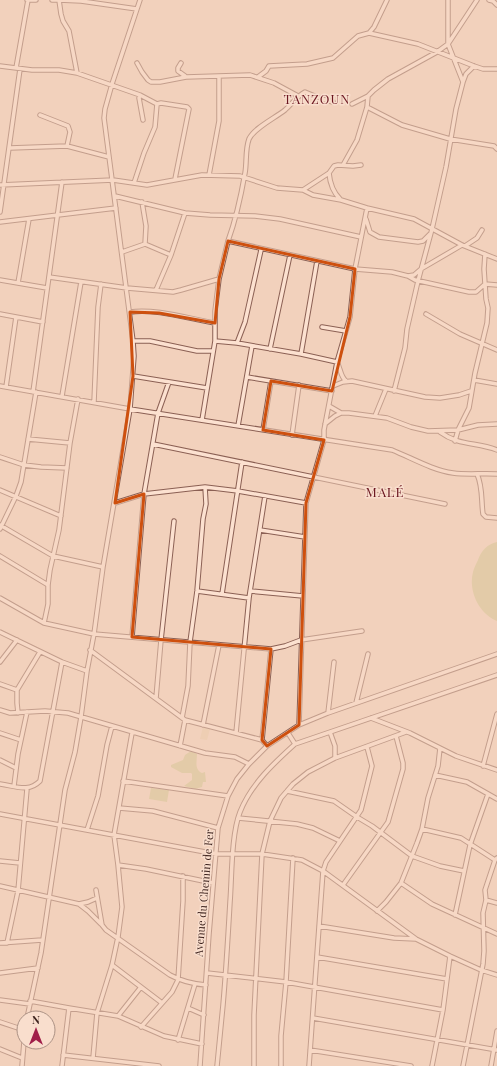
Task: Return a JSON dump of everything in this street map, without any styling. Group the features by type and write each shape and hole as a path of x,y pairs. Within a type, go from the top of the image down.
{"street":[{"path":"0,212 2,184 10,148 27,0 36,0"},
{"path":"52,0 80,1 137,9"},
{"path":"59,0 63,21 69,31 77,73"},
{"path":"28,1010 38,968 48,897 61,826 65,790 75,752 81,717 86,671 94,634 103,567 130,409 133,376 133,341 104,118 112,84 140,0"},
{"path":"258,77 266,71 269,66 307,64 334,58 358,36 368,33 374,27 387,0"},
{"path":"448,0 448,44 463,82"},
{"path":"352,104 368,96 388,79 437,52 448,44 478,0"},
{"path":"490,0 494,1 497,5"},
{"path":"368,33 413,43 483,69 497,69"},
{"path":"137,63 142,72 151,82 160,82 186,77 250,76 258,77 274,83 298,96"},
{"path":"181,63 178,71 186,77"},
{"path":"0,66 59,70 77,73 112,84 140,95 157,104 161,103 187,107 189,109 175,179"},
{"path":"394,391 405,348 407,329 418,281 431,234 446,167 450,139 463,82 466,74 474,66"},
{"path":"209,175 219,121 220,76"},
{"path":"202,420 215,341 216,301 219,279 228,241 237,215 244,178 247,145 252,134 283,112 298,96 305,92 333,102"},
{"path":"140,95 139,98 143,120"},
{"path":"343,165 357,140 367,107 368,96"},
{"path":"134,183 155,127 157,104"},
{"path":"367,107 402,125 450,139 494,146 497,149"},
{"path":"40,115 68,126 70,132 67,146"},
{"path":"10,148 67,146 109,157"},
{"path":"303,190 329,174 334,166 361,165"},
{"path":"329,174 332,188 341,200"},
{"path":"2,184 112,180 153,185 175,179 209,175 244,178 277,188 303,190 313,195 341,200 414,219 463,245 497,259"},
{"path":"62,182 56,216 28,439 21,482 16,496 0,527 52,556 103,567"},
{"path":"115,196 185,212 210,215 237,215 280,220 361,237"},
{"path":"142,202 146,226 145,244"},
{"path":"0,222 116,208"},
{"path":"299,725 306,503 324,440 325,424 337,362 350,317 355,269 367,208"},
{"path":"156,290 171,255 185,212"},
{"path":"365,216 369,230 379,237 418,242 431,234"},
{"path":"18,283 29,219"},
{"path":"408,276 414,275 421,269 477,238 482,230"},
{"path":"228,241 261,250 355,269 392,272 408,276 418,281 469,292 476,292 485,284 497,285"},
{"path":"122,252 145,244 171,255"},
{"path":"237,343 245,322 261,250"},
{"path":"455,441 458,430 469,408 471,391 489,315 484,269 485,254"},
{"path":"270,349 290,255"},
{"path":"301,354 317,261"},
{"path":"49,277 127,288 173,292 219,279"},
{"path":"0,280 47,288"},
{"path":"62,396 81,282"},
{"path":"94,402 100,284"},
{"path":"130,312 138,311 159,313 216,323"},
{"path":"0,314 43,322"},
{"path":"426,314 460,334 497,350"},
{"path":"6,387 16,317"},
{"path":"322,327 346,331"},
{"path":"133,341 150,341 197,350 213,351"},
{"path":"215,341 237,343 301,354 337,362"},
{"path":"238,426 252,346"},
{"path":"337,362 341,375 346,381"},
{"path":"133,376 207,388"},
{"path":"247,377 332,391"},
{"path":"474,380 497,384"},
{"path":"263,430 271,381"},
{"path":"333,386 346,381 425,398 459,395 471,391"},
{"path":"132,637 144,494 158,413 170,382"},
{"path":"292,435 299,385"},
{"path":"0,386 130,409 392,450 447,472 466,475 497,474"},
{"path":"375,416 386,389"},
{"path":"44,623 48,604 48,585 52,556 59,530 66,468 78,399"},
{"path":"329,406 341,413"},
{"path":"325,424 341,413 357,413 387,418 423,430 440,432 458,430 478,425 497,424"},
{"path":"440,432 455,441 488,446 497,450"},
{"path":"28,439 70,443"},
{"path":"153,444 445,504"},
{"path":"0,457 24,465 66,468"},
{"path":"222,594 242,462"},
{"path":"477,474 481,484 483,514 497,518"},
{"path":"115,503 144,494 205,487 238,491 306,503"},
{"path":"180,746 188,686 190,642 198,591 203,518 206,504 205,487"},
{"path":"0,490 61,516"},
{"path":"236,733 249,598 265,496"},
{"path":"156,698 174,521"},
{"path":"260,530 305,537"},
{"path":"0,556 48,585"},
{"path":"198,591 249,598"},
{"path":"250,591 303,596"},
{"path":"0,598 44,623 94,634 271,649 286,646 302,640 362,631"},
{"path":"0,632 62,662 86,671"},
{"path":"0,662 17,640"},
{"path":"202,725 219,645"},
{"path":"262,740 271,649"},
{"path":"90,650 183,719 262,740 267,746"},
{"path":"18,712 17,690 40,652"},
{"path":"356,703 368,654"},
{"name":"Avenue du Chemin de Fer","path":"200,1066 218,828 228,796 237,780 249,764 267,746 299,725 328,713 497,654"},
{"path":"0,784 27,789 35,786 40,781 47,740 54,712 62,662"},
{"path":"328,713 334,662"},
{"path":"217,1066 233,855 238,818 246,800 270,766 295,744 497,675"},
{"path":"0,684 17,690"},
{"path":"0,710 10,712 68,713 132,733 205,753 235,757 249,764"},
{"path":"14,786 27,712"},
{"path":"483,766 497,714"},
{"path":"371,718 406,732 456,756 497,770"},
{"path":"87,830 98,796 112,726"},
{"path":"330,732 335,746 335,758"},
{"path":"254,1066 254,1015 262,854 270,821 276,806 287,791 308,772 335,758 406,732"},
{"path":"0,733 21,740"},
{"path":"93,1058 97,1013 112,965 118,938 122,907 114,834 132,733"},
{"path":"288,733 295,744"},
{"path":"343,885 381,832 390,816 403,769 403,763 396,736"},
{"path":"309,1066 323,871 326,862 361,810 372,766 367,746"},
{"path":"377,911 401,883 412,856 422,829 440,748"},
{"path":"0,760 16,768"},
{"path":"435,775 467,782 497,798"},
{"path":"123,781 228,796"},
{"path":"7,943 18,890 27,789"},
{"path":"287,791 334,801 381,832 412,856 440,866 464,871"},
{"path":"455,915 470,845 488,794"},
{"path":"119,808 153,811 218,828"},
{"path":"0,814 216,854 262,854 293,858 306,862 323,871 416,939 481,970 497,975"},
{"path":"238,818 291,823 313,828 340,841"},
{"path":"422,829 454,836 466,841 470,845 496,859 485,890 484,951 463,1066"},
{"path":"281,1066 281,1036 286,982 293,858"},
{"path":"0,861 20,863"},
{"path":"118,865 183,876 213,883"},
{"path":"493,868 497,866"},
{"path":"141,1027 162,1003 178,980 183,901 183,876"},
{"path":"401,883 432,904 497,934"},
{"path":"0,886 78,904 118,938 160,969 178,980 206,985"},
{"path":"96,890 102,925"},
{"path":"78,904 97,898"},
{"path":"486,900 497,903"},
{"path":"319,926 394,938 416,939"},
{"path":"0,943 42,940"},
{"path":"432,1066 443,1010 450,956"},
{"path":"317,957 447,978"},
{"path":"112,965 162,1003"},
{"path":"0,973 38,968"},
{"path":"207,973 286,982 443,1010"},
{"path":"178,1040 195,984"},
{"path":"118,1016 141,987"},
{"path":"0,1000 30,1002 118,1016 164,1036 202,1044"},
{"path":"62,1066 69,1008"},
{"path":"188,1008 204,1015"},
{"path":"313,1018 495,1050"},
{"path":"0,1022 16,1027"},
{"path":"491,1066 495,1050 497,1030"},
{"path":"0,1049 22,1058"},
{"path":"22,1066 23,1050"},
{"path":"310,1050 411,1066"},
{"path":"63,1055 159,1066"}],"highlighted area":[{"path":"228,241 355,269 350,317 332,391 271,381 263,430 324,440 306,503 299,725 267,746 262,740 271,649 132,637 144,494 115,503 133,376 130,312 159,313 215,323 219,279"}],"shaded area":[{"path":"497,542 497,621 485,613 476,601 472,587 472,579 474,568 483,551 490,544"},
{"path":"203,727 210,729 207,740 200,739"},
{"path":"191,751 197,754 196,765 199,771 202,773 205,772 206,782 203,782 202,787 195,789 184,786 192,780 191,773 182,773 171,767 171,765 183,760 185,755"},
{"path":"151,788 169,790 167,802 149,799"}],"district":[{"name":"TANZOUN","path":"317,99"},
{"name":"MALÉ","path":"385,492"}]}
